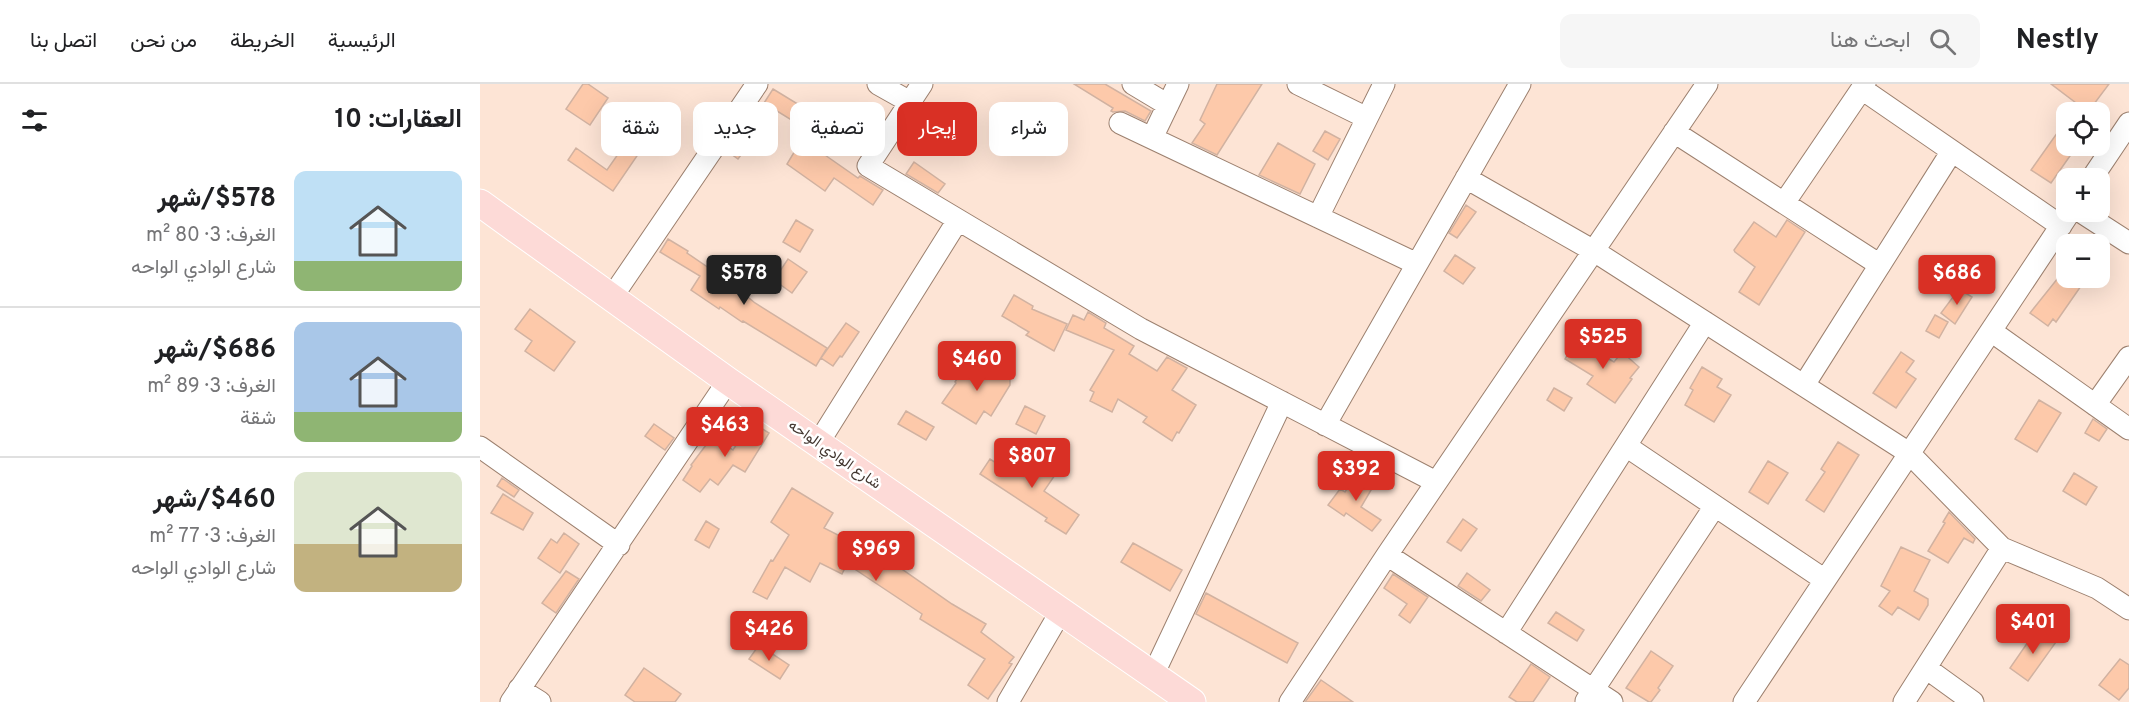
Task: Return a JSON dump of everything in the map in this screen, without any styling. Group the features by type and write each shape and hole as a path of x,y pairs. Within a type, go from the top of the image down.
{"main road":[{"name":"شارع الوادي الواحه","path":"480,203 728,381 1192,702"}],"street":[{"path":"612,297 757,84"},
{"path":"878,84 910,102 922,84"},
{"path":"1133,84 1168,105"},
{"path":"1152,138 1178,84"},
{"path":"1298,84 1367,118"},
{"path":"1318,217 1384,84"},
{"path":"1325,425 1520,84"},
{"path":"1290,702 1436,482 1707,84"},
{"path":"1784,203 1864,87 1952,151 2056,214"},
{"path":"897,122 868,166 1141,329 1436,482"},
{"path":"1120,123 1417,264"},
{"path":"2099,168 2129,123"},
{"path":"1674,132 1880,265"},
{"path":"1804,385 1952,151"},
{"path":"1466,178 1594,250 1910,453 2002,548 2097,588 2129,609"},
{"path":"819,442 958,220"},
{"path":"1744,702 2063,222"},
{"path":"2096,222 2129,243"},
{"path":"1506,633 1705,322"},
{"path":"1991,331 2129,429"},
{"path":"2094,405 2129,357"},
{"path":"540,702 515,696 728,381"},
{"path":"1153,675 1282,402"},
{"path":"1626,446 1825,580"},
{"path":"480,447 618,545"},
{"path":"1590,696 1715,506"},
{"path":"1904,702 2002,548"},
{"path":"1387,555 1506,633 1590,696 1612,702"},
{"path":"1008,702 1061,611"},
{"path":"1926,668 1973,702"}],"building":[{"path":"583,84 588,84 608,98 605,102 601,102 601,108 590,125 566,109"},
{"path":"1074,84 1105,84 1151,111 1145,121 1125,111 1113,112 1111,111 1113,108"},
{"path":"1217,84 1262,84 1217,155 1192,143 1205,124 1200,120"},
{"path":"2051,84 2109,84 2096,102 2075,102"},
{"path":"773,89 794,102 790,102 790,119 778,112 778,102 765,102"},
{"path":"1325,131 1340,139 1328,160 1313,151"},
{"path":"2056,135 2056,156 2070,156 2062,168 2056,168 2056,176 2051,183 2031,170"},
{"path":"1278,143 1315,164 1300,194 1259,175"},
{"path":"576,148 607,170 617,156 637,156 613,191 568,160"},
{"path":"792,156 826,156 858,178 860,176 883,190 873,205 834,178 825,191 787,164"},
{"path":"914,162 945,184 938,193 906,174"},
{"path":"1466,205 1476,212 1457,238 1449,233"},
{"path":"796,220 813,230 800,252 783,242"},
{"path":"1787,220 1805,232 1759,305 1739,292 1755,267 1734,250 1754,222 1776,237"},
{"path":"668,239 744,292 755,303 827,348 816,366 691,290 700,276 660,252"},
{"path":"1455,255 1475,268 1463,284 1444,271"},
{"path":"788,259 807,272 792,293 774,280"},
{"path":"2056,280 2056,288 2080,288 2056,322 2053,319 2048,326 2030,313"},
{"path":"1959,289 1972,297 1955,324 1941,313"},
{"path":"1014,295 1033,306 1032,309 1067,324 1054,351 1026,335 1029,332 1002,316"},
{"path":"530,309 575,342 554,371 525,351 532,341 515,329"},
{"path":"1088,312 1106,323 1104,328 1134,346 1129,354 1157,371 1167,357 1187,368 1172,390 1196,405 1172,441 1143,422 1147,417 1118,399 1112,412 1090,401 1094,392 1090,390 1114,350 1066,330 1073,315 1084,320"},
{"path":"1935,315 1948,322 1939,338 1926,331"},
{"path":"846,323 859,332 833,366 821,358"},
{"path":"1576,340 1614,362 1622,352 1639,367 1615,403 1587,384 1593,376 1565,359"},
{"path":"1901,352 1914,361 1906,372 1916,379 1896,408 1873,393"},
{"path":"981,362 1010,379 1010,385 991,416 984,411 976,424 942,403 966,365 975,371"},
{"path":"1702,367 1722,379 1717,387 1731,395 1714,422 1685,405 1693,390 1690,388"},
{"path":"1554,388 1572,398 1564,411 1547,400"},
{"path":"2039,400 2061,413 2037,452 2015,439"},
{"path":"1025,406 1045,416 1036,434 1016,424"},
{"path":"906,411 934,427 926,440 898,424"},
{"path":"2093,419 2107,429 2099,441 2085,433"},
{"path":"751,422 769,433 745,472 733,465 718,485 710,479 700,492 683,480 712,437 733,450"},
{"path":"654,424 674,438 665,450 645,436"},
{"path":"1838,442 1859,455 1824,512 1806,500 1825,472 1821,469"},
{"path":"1025,451 1057,472 1044,491 1079,515 1066,534 1045,521 1047,518 980,474 990,459 1013,474"},
{"path":"1768,461 1788,473 1768,504 1749,492"},
{"path":"2074,473 2097,487 2086,505 2063,491"},
{"path":"1356,474 1374,485 1361,507 1381,520 1372,531 1346,513 1344,516 1328,505 1340,489 1345,492"},
{"path":"502,478 519,490 514,497 497,486"},
{"path":"792,488 833,513 824,528 893,563 952,604 986,624 981,632 1014,657 1009,663 1012,664 988,699 968,685 985,659 920,619 922,614 847,564 842,574 820,563 810,582 785,567 767,599 753,592 771,560 773,561 789,535 771,522"},
{"path":"503,494 533,513 523,530 491,513"},
{"path":"1949,512 1975,539 1973,543 1964,538 1948,563 1928,551"},
{"path":"1463,519 1477,529 1461,551 1447,542"},
{"path":"706,521 719,529 709,548 695,540"},
{"path":"564,533 579,544 560,573 538,558 551,539 557,543"},
{"path":"1133,543 1182,570 1170,591 1121,562"},
{"path":"1901,547 1930,560 1914,591 1928,599 1928,605 1919,620 1898,607 1892,615 1879,606 1890,591 1881,586"},
{"path":"566,571 579,579 556,613 542,603"},
{"path":"1467,573 1490,590 1481,601 1458,586"},
{"path":"1393,574 1428,597 1410,623 1399,615 1407,604 1384,588"},
{"path":"1206,593 1298,643 1287,663 1196,614"},
{"path":"1556,612 1584,630 1577,641 1548,623"},
{"path":"2037,629 2056,642 2028,681 2010,668"},
{"path":"759,645 789,665 780,679 749,659"},
{"path":"1651,651 1673,666 1658,688 1660,690 1649,702 1626,688"},
{"path":"2120,659 2129,665 2129,688 2119,700 2099,685"},
{"path":"1531,664 1550,677 1533,702 1517,702 1509,697"},
{"path":"644,668 681,694 675,702 635,702 625,695"},
{"path":"1321,680 1353,702 1305,702"}]}
